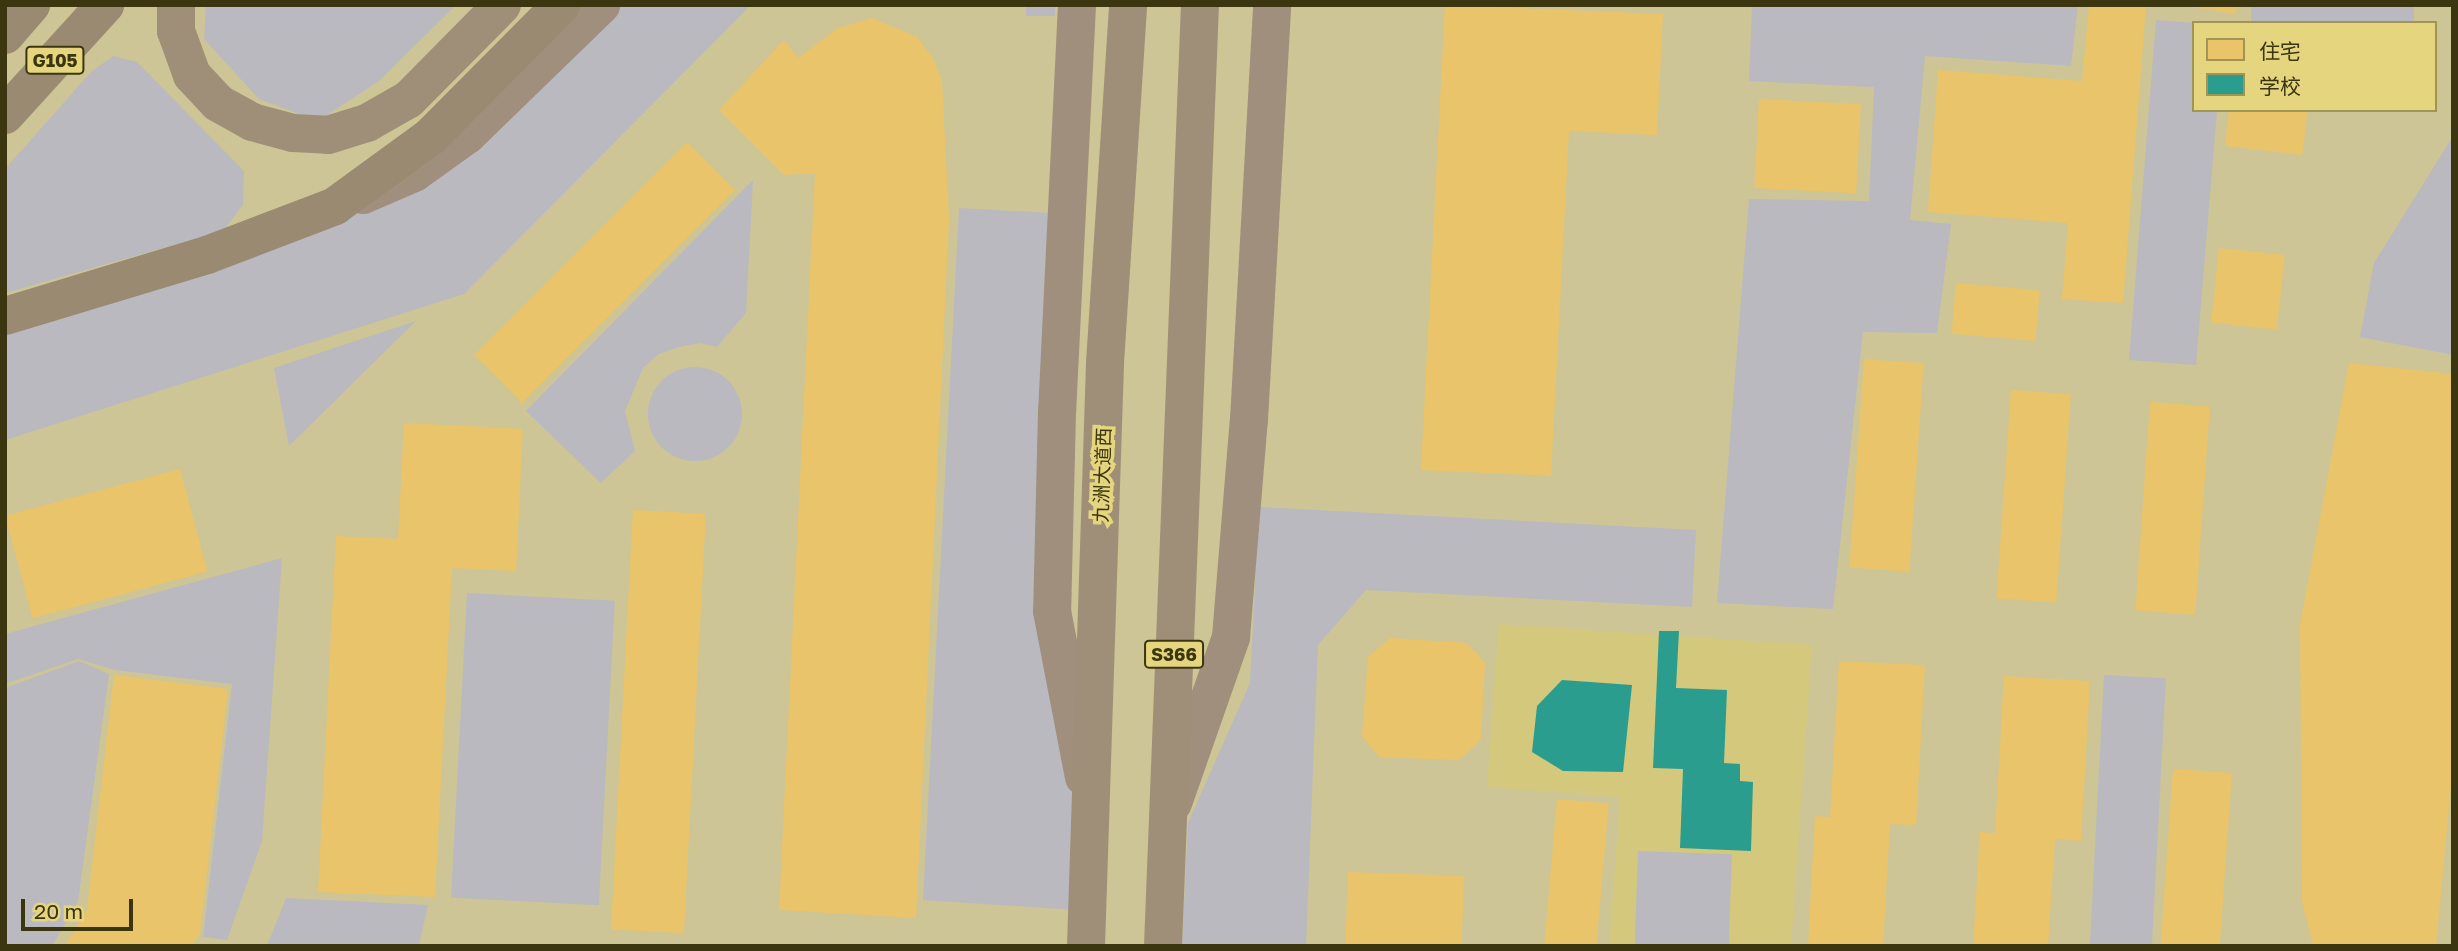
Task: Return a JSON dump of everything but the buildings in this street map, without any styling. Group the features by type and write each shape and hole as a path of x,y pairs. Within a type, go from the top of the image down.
{"highway":[{"name":"G105","path":"5,34 31,5"},
{"name":"G105","path":"5,116 105,5"},
{"path":"5,316 207,255 335,206 430,137 561,5"}],"main road":[{"path":"176,5 176,31 192,75 218,103 252,122 293,133 328,135 367,123 409,99 502,5"},
{"path":"335,206 414,173 467,135 601,5"},
{"path":"1077,5 1057,398 1052,611 1090,810"},
{"name":"九洲大道西","path":"1086,946 1105,363 1128,5"},
{"name":"S366","path":"1163,946 1200,5"},
{"path":"1168,819 1231,637 1249,420 1272,5"}],"shaded area":[{"path":"206,5 456,5 379,81 318,121 259,99 204,39"},
{"path":"603,5 751,5 464,294 5,440 5,316 335,206"},
{"path":"1026,5 1055,5 1055,16 1026,16"},
{"path":"1752,5 2078,5 2071,66 1925,56 1910,220 1951,224 1937,333 1863,332 1833,609 1717,603 1749,199 1869,201 1874,87 1749,81"},
{"path":"2251,5 2414,5 2414,21 2251,21"},
{"path":"2156,20 2192,23 2192,112 2217,112 2196,365 2129,360"},
{"path":"113,56 137,62 244,171 243,205 223,231 5,293 5,169 91,72"},
{"path":"2453,136 2453,355 2360,337 2374,263"},
{"path":"753,180 746,313 717,347 700,343 679,347 659,354 643,368 625,411 635,451 601,483 526,411"},
{"path":"959,208 1051,213 1080,811 1076,910 923,900"},
{"path":"416,321 289,446 274,368"},
{"path":"695,367 713,371 728,381 738,396 742,414 738,432 728,447 713,457 695,461 677,457 662,447 652,432 648,414 652,396 662,381 677,371"},
{"path":"1259,507 1696,530 1692,607 1366,590 1318,645 1306,946 1182,946 1188,823 1250,683"},
{"path":"282,558 262,841 227,940 203,937 232,684 115,670 78,659 5,684 5,634"},
{"path":"467,593 615,601 599,905 451,898"},
{"path":"1499,624 1812,645 1791,946 1609,946 1620,797 1487,787"},
{"path":"79,661 109,674 78,901 52,946 5,946 5,688"},
{"path":"2104,675 2166,678 2152,946 2090,946"},
{"path":"1638,851 1732,854 1729,946 1635,946"},
{"path":"286,898 428,905 419,946 267,946"}]}
